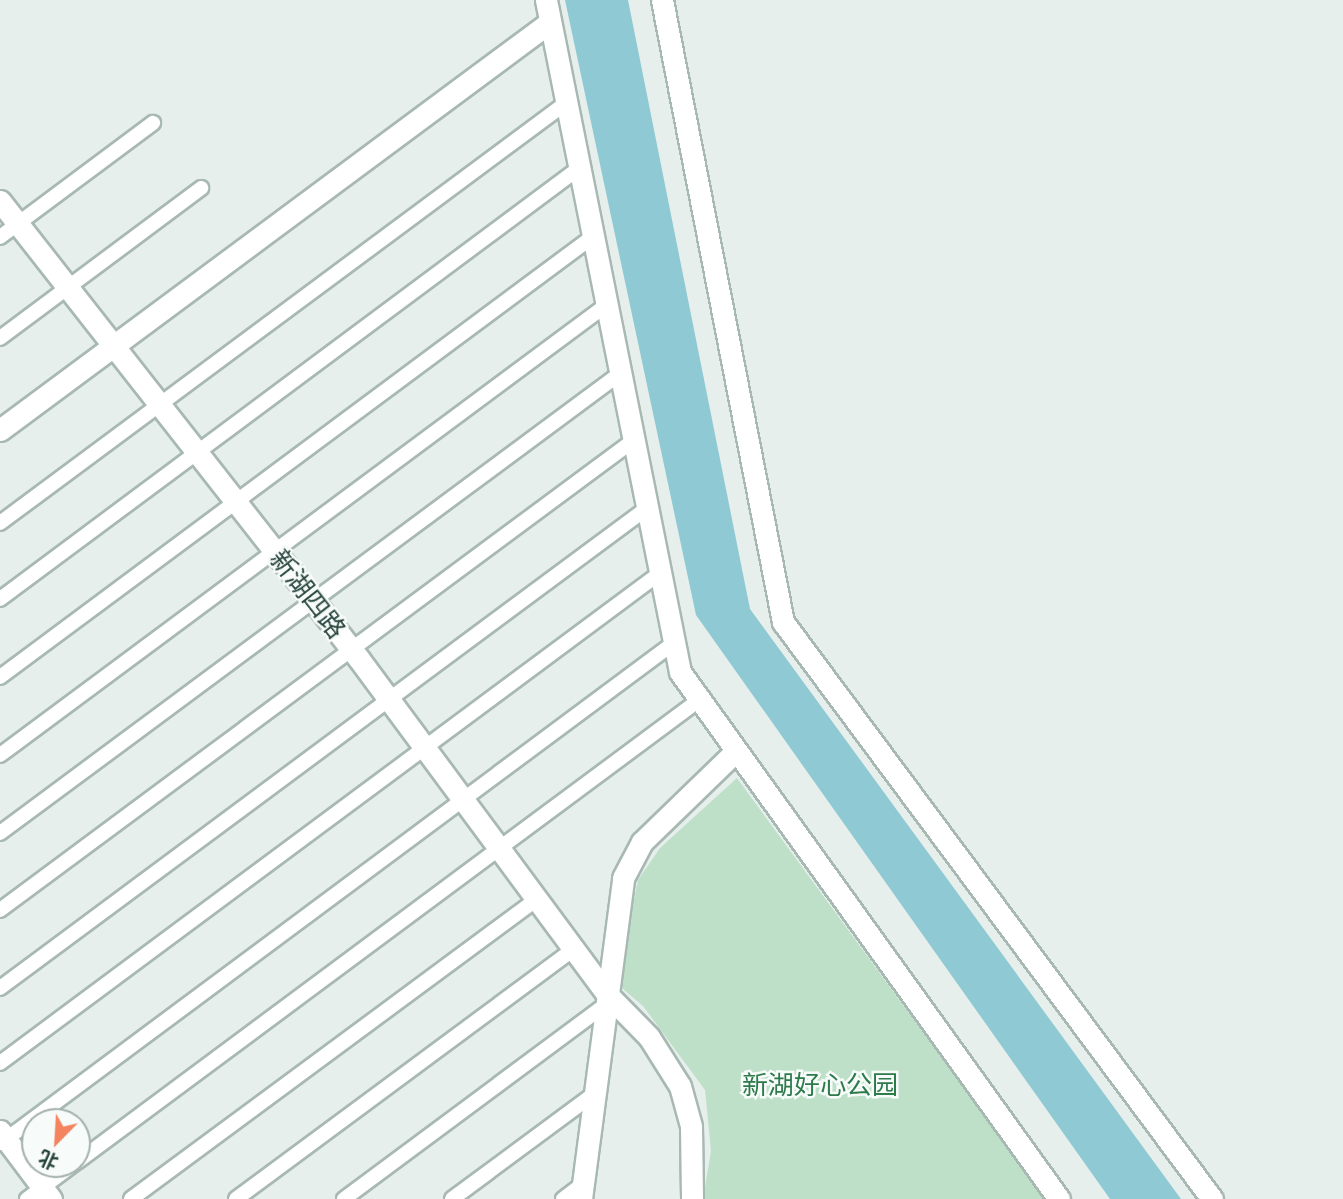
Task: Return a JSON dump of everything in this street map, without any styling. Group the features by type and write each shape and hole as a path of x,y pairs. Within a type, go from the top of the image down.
{"street":[{"path":"546,0 671,645 699,700 1059,1199"},
{"path":"662,0 783,622 1212,1199"},
{"path":"0,430 551,22"},
{"name":"新湖四路","path":"0,201 352,650 573,948 606,999 649,1037 680,1086 691,1125 692,1199"},
{"path":"582,1191 623,878 642,842 736,751"},
{"path":"2,1138 40,1195"}],"lane":[{"path":"0,523 566,103"},
{"path":"0,237 153,123"},
{"path":"0,599 578,169"},
{"path":"0,338 201,188"},
{"path":"0,677 592,238"},
{"path":"0,755 605,306"},
{"path":"0,833 618,375"},
{"path":"0,911 630,443"},
{"path":"0,988 643,511"},
{"path":"0,1063 656,576"},
{"path":"2,1138 671,645"},
{"path":"91,1152 699,700"},
{"path":"131,1199 537,899"},
{"path":"236,1199 573,948"},
{"path":"344,1199 606,999"},
{"path":"452,1199 594,1093"},
{"path":"40,1195 59,1178"},
{"path":"562,1199 582,1191"}],"green space":[{"name":"新湖好心公园","path":"737,778 1045,1199 703,1199 711,1151 705,1090 643,1006 616,983 638,880 660,848"}],"water":[{"path":"565,0 628,0 750,609 1181,1199 1110,1199 696,615"}]}
